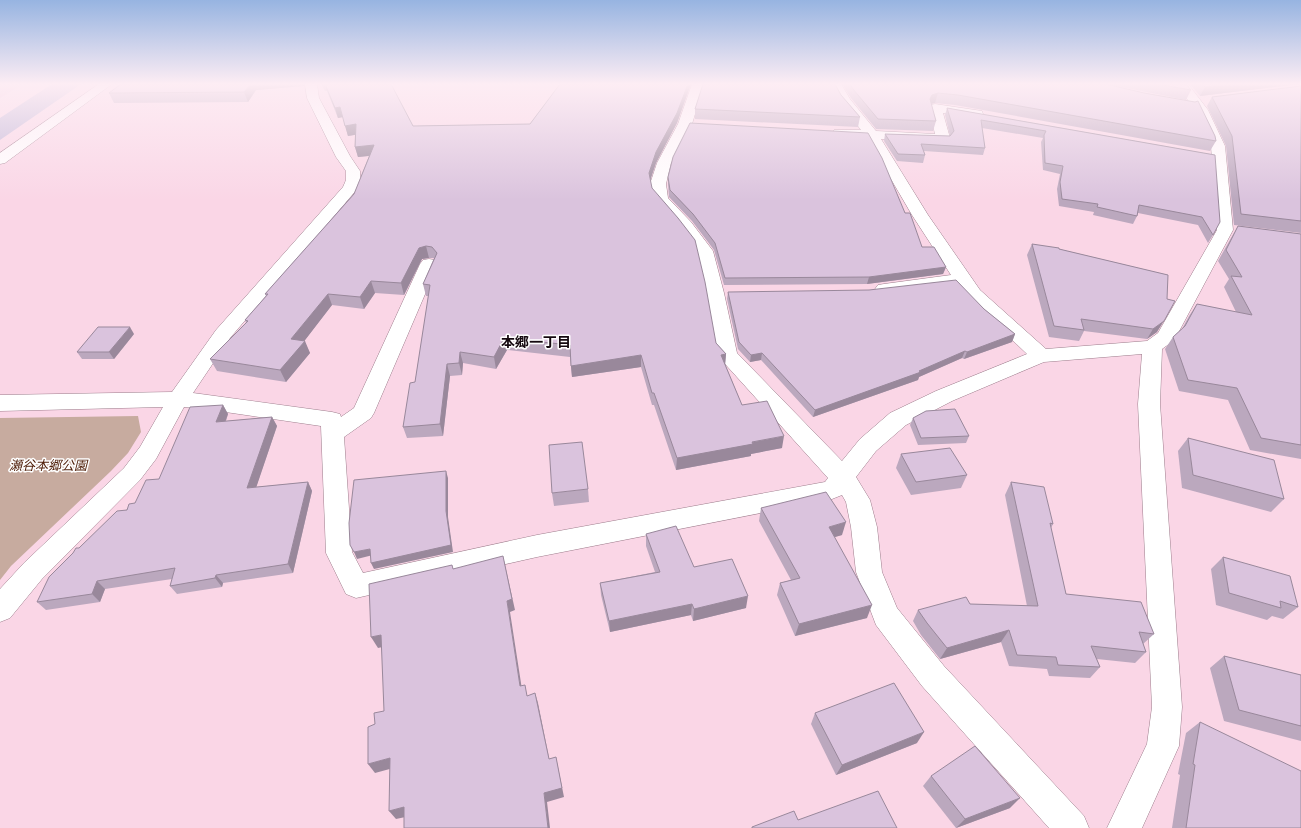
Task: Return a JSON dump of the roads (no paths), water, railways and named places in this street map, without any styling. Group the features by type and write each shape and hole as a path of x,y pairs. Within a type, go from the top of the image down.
{"street":[{"path":"0,160 52,123"},
{"path":"0,610 33,571 132,474 148,453 178,399 223,334 350,188 353,180 353,171 343,157 326,123"},
{"path":"693,123 664,163 658,184 661,199 685,225 704,251 722,293 727,355 843,478 858,500 864,527 869,572 886,616 933,676 1072,828"},
{"path":"862,123 872,135 920,215 974,294 1041,356"},
{"path":"823,132 943,138 939,123"},
{"path":"0,403 178,399 205,401 332,420 339,553 356,586 537,546 832,490 843,478 868,444 898,419 944,396 1041,356 1152,347 1166,337 1232,231 1210,156 1218,146 1208,123"},
{"path":"333,433 363,413 429,264"},
{"path":"867,291 963,279"},
{"path":"1124,828 1163,746 1167,707 1149,404 1152,347"}],"district":[{"name":"本郷一丁目","path":"536,342"}],"park label":[{"name":"瀬谷本郷公園","path":"48,465"}]}
